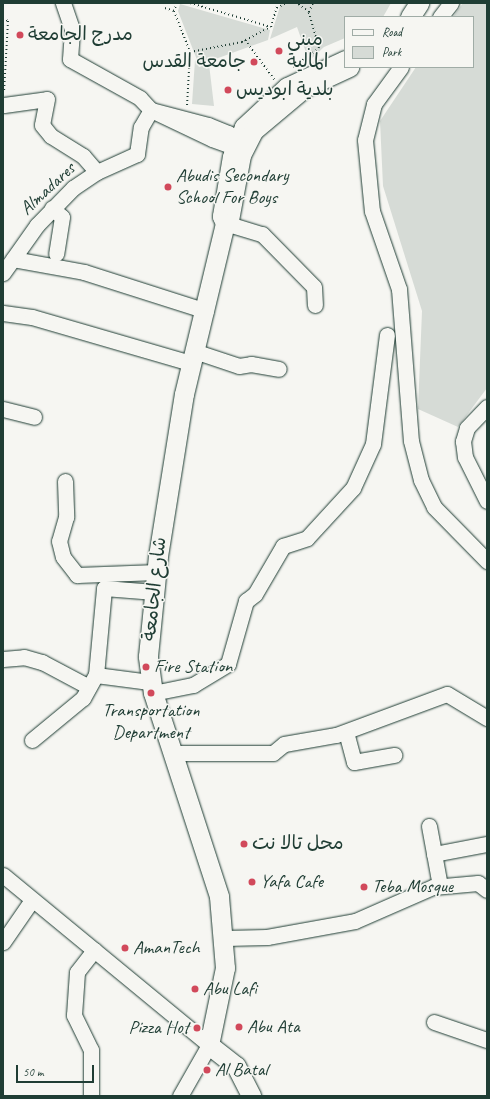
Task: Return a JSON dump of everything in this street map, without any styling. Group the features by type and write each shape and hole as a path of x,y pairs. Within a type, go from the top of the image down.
{"main road":[{"path":"411,16 419,3"},
{"path":"424,16 432,3"},
{"name":"شارع الجامعة","path":"209,1045 222,993 225,938 219,896 152,688 148,656 156,572 192,357 206,311 225,223 222,216 239,144 264,106 287,87 344,60"},
{"name":"شارع الجامعة","path":"239,144 282,104 304,88 347,68"},
{"path":"209,1045 242,1096"},
{"path":"209,1045 236,1066 251,1096"}],"street":[{"path":"63,3 72,29 70,59 140,98 151,110 208,125 239,144"},
{"path":"441,16 451,3"},
{"path":"399,68 374,104 365,140 372,211 399,289 411,441 421,480 434,507 487,561"},
{"path":"4,105 47,99 42,125 51,136 83,156 97,172"},
{"name":"Almadares","path":"3,272 52,208 97,172 137,154 141,128 151,110"},
{"path":"52,208 62,217 56,254"},
{"path":"225,223 262,234 314,287 315,305"},
{"path":"13,260 84,272 206,311"},
{"path":"3,313 32,317 192,357 238,366 251,364 279,369"},
{"path":"3,659 24,657 93,681 152,688 193,685 228,664 246,601 255,594 283,546 307,538 353,488 374,444 387,335"},
{"path":"487,407 467,428 463,441 468,463 487,501"},
{"path":"3,409 34,417"},
{"path":"65,481 66,517 59,541 63,557 76,574 156,572"},
{"path":"32,740 83,698 93,681 104,588 155,592"},
{"path":"173,753 273,753 284,744 346,732 447,694 487,718"},
{"path":"346,732 354,762 394,755"},
{"path":"429,826 440,886"},
{"path":"434,854 487,844"},
{"path":"3,875 209,1045 180,1096"},
{"path":"225,938 267,937 355,921 377,908 440,886 478,883 487,890"},
{"path":"3,942 32,900"},
{"path":"91,1096 91,1050 74,1015 77,972 94,950"},
{"path":"434,1022 487,1040"}],"path":[{"path":"177,3 174,11 190,52 187,107"},
{"path":"190,3 271,27"},
{"path":"190,52 245,40 271,27 278,3"},
{"path":"277,8 286,3"},
{"path":"297,3 309,12 319,48 301,62"},
{"path":"309,12 313,3"},
{"path":"165,8 174,11"},
{"path":"3,18 8,21 4,105"},
{"path":"245,40 272,80 280,75"}],"green space":[{"path":"281,3 391,3 384,16 344,16 344,38 324,47 309,61 297,27 270,39"},
{"path":"463,3 487,3 487,388 458,427 418,409 422,311 383,186 380,121 415,68 474,68 474,16 454,16"},
{"path":"180,4 270,30 268,40 199,65 178,11"},
{"path":"195,60 199,67 209,64 214,106 192,104"}],"place":[{"name":"مدرج الجامعة","path":"20,35"},
{"name":"مبنى المالية","path":"279,51"},
{"name":"جامعة القدس","path":"254,62"},
{"name":"بلدية ابوديس","path":"228,90"},
{"name":"Abudis Secondary School For Boys","path":"168,187"},
{"name":"Fire Station","path":"146,667"},
{"name":"Transportation Department","path":"151,693"},
{"name":"محل تالا نت","path":"244,844"},
{"name":"Yafa Cafe","path":"252,882"},
{"name":"Teba Mosque","path":"364,887"},
{"name":"AmanTech","path":"125,948"},
{"name":"Abu Lafi","path":"195,989"},
{"name":"Abu Ata","path":"239,1027"},
{"name":"Pizza Hot","path":"197,1028"},
{"name":"Al Batal","path":"207,1070"}]}
